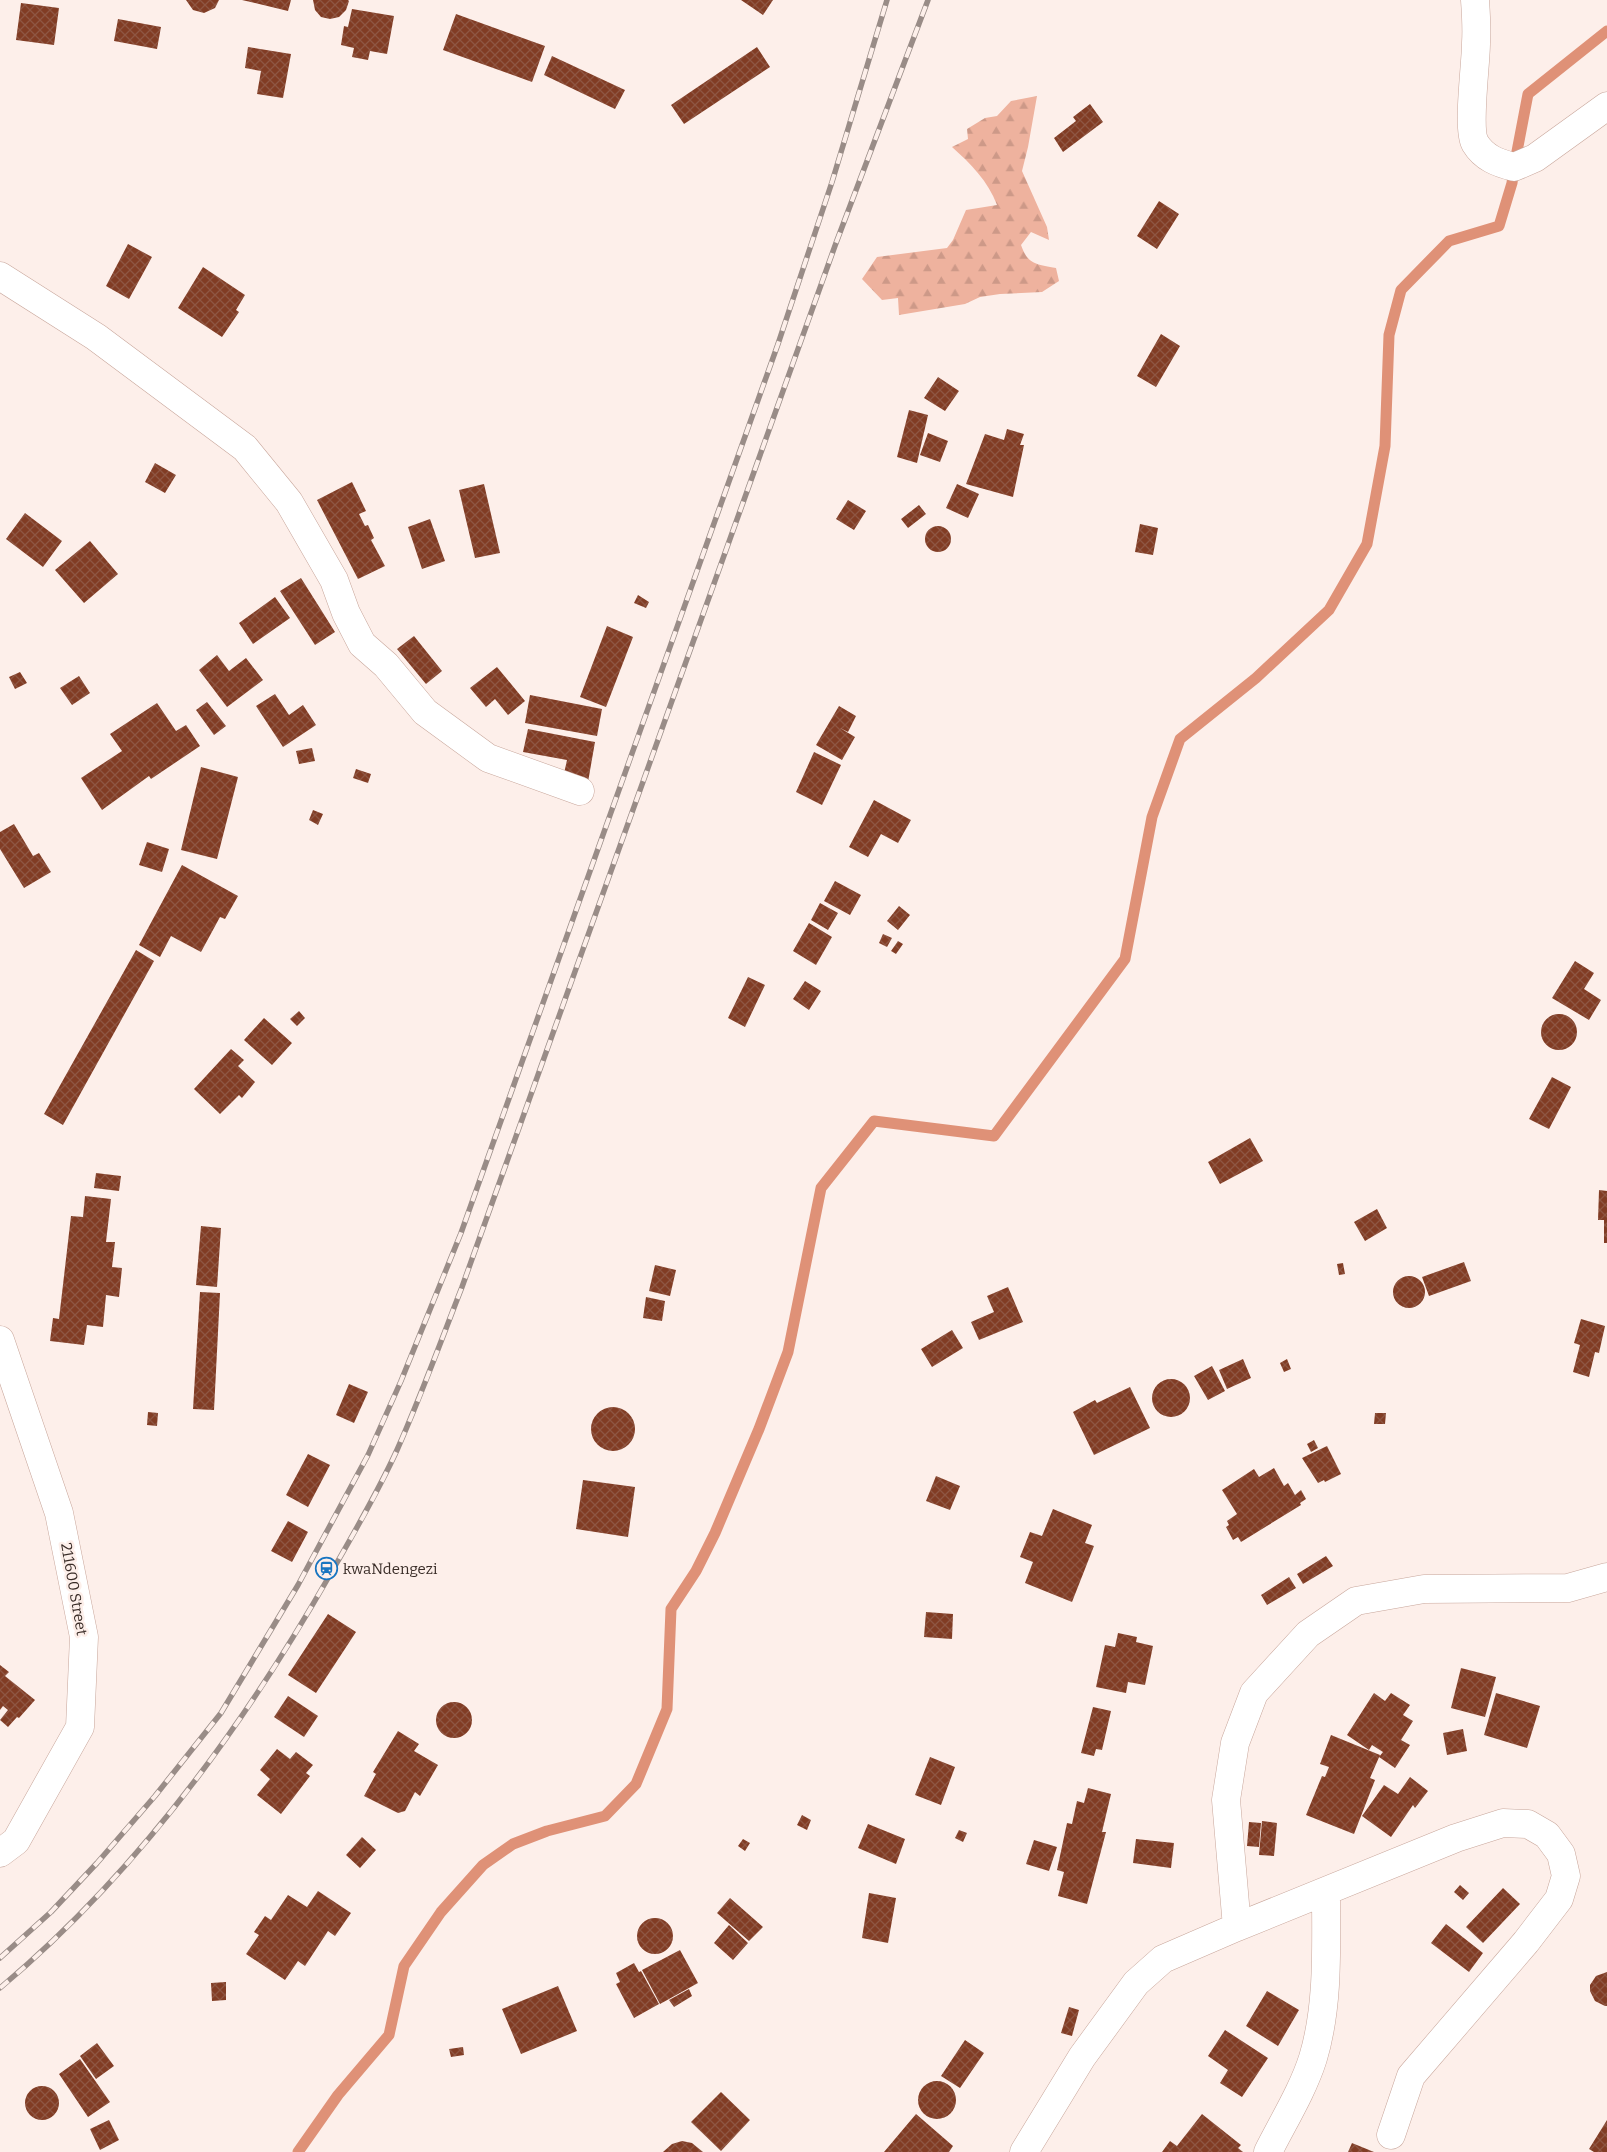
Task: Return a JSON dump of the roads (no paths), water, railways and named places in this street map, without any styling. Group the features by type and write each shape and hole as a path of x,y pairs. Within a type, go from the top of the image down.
{"street":[{"path":"1475,0 1476,41 1472,126 1474,142 1481,152 1492,161 1514,168 1534,158 1607,106"},
{"path":"0,276 96,337 245,448 289,502 334,580 346,613 362,644 386,665 425,712 488,758 580,791"},
{"name":"211600 Street","path":"0,1340 59,1513 84,1637 80,1727 16,1841 0,1853"},
{"path":"1237,1927 1226,1800 1235,1744 1254,1693 1308,1634 1356,1601 1424,1589 1568,1588 1607,1577"},
{"path":"1024,2152 1082,2057 1136,1983 1163,1959 1456,1838 1503,1823 1528,1824 1547,1835 1561,1854 1566,1876 1559,1898 1526,1942 1411,2076 1391,2135"},
{"path":"1268,2152 1313,2058 1322,2012 1326,1958 1326,1891"}],"waterway":[{"path":"298,2152 338,2095 389,2035 404,1966 441,1912 483,1865 513,1844 547,1831 605,1816 636,1784 667,1709 671,1609 696,1571 715,1533 759,1429 788,1352 821,1188 874,1121 994,1136 1125,959 1152,817 1180,739 1256,678 1329,610 1367,544 1385,446 1389,335 1401,290 1449,241 1499,226 1512,183 1528,94 1607,31"}],"railway":[{"path":"0,1958 51,1912 97,1863 155,1796 221,1713 298,1585 368,1455 401,1381 461,1233 778,344 832,182 887,0"},
{"path":"0,1988 50,1944 97,1897 142,1847 224,1741 262,1686 331,1573 366,1512 397,1450 423,1389 462,1287 836,243 928,0"}],"place":[{"name":"kwaNdengezi","path":"327,1569"}]}
